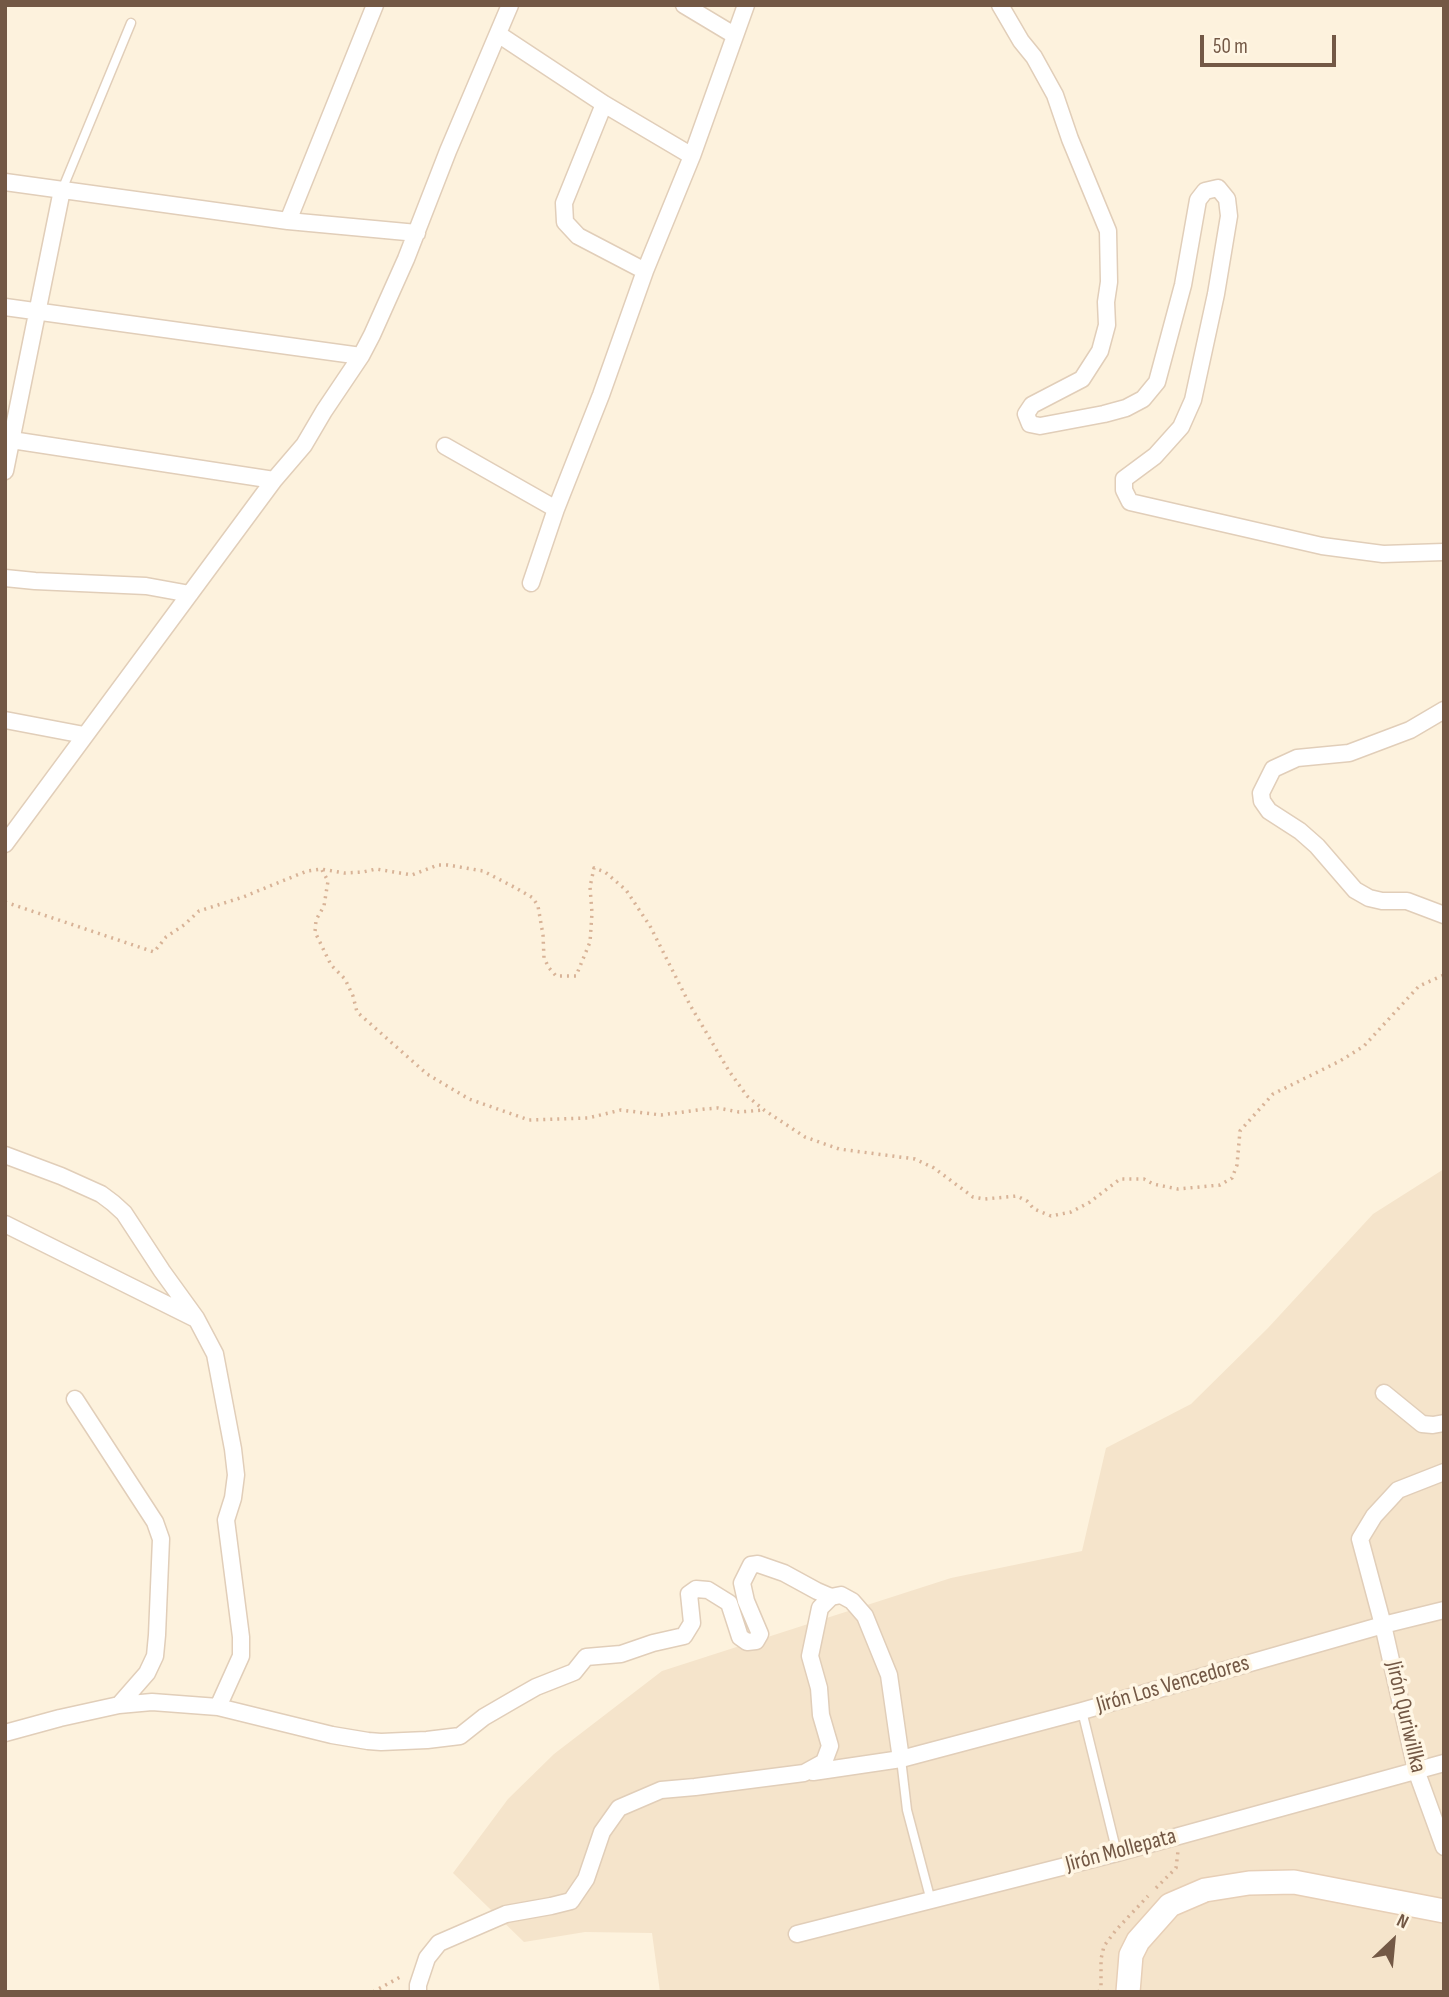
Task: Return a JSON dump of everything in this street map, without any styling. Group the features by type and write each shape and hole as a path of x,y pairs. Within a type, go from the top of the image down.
{"street":[{"path":"288,221 374,5"},
{"path":"5,844 274,480 304,445 361,356 416,233 510,5"},
{"path":"684,5 734,34"},
{"path":"531,583 556,509 601,395 645,271 692,156 746,5"},
{"path":"1000,5 1055,95 1108,231 1107,325 1100,351 1082,379 1032,405 1026,414 1030,424 1040,426 1104,414 1143,400 1157,382 1183,285 1198,200 1205,191 1218,188 1227,199 1229,216 1216,294 1193,400 1181,426 1155,456 1124,479 1124,490 1130,502 1322,545 1383,554 1444,552"},
{"path":"498,34 604,104 692,156"},
{"path":"604,104 564,203 565,222 578,236 645,271"},
{"path":"5,182 288,221 416,233"},
{"path":"5,471 8,439 38,312 62,190"},
{"path":"5,307 361,356"},
{"path":"8,439 274,480"},
{"path":"445,446 556,509"},
{"path":"5,578 146,586 190,594"},
{"path":"1444,710 1410,730 1349,753 1297,758 1273,769 1261,793 1262,801 1269,811 1300,831 1317,846 1354,890 1368,898 1407,901 1444,915"},
{"path":"5,720 84,735"},
{"path":"5,1155 61,1175 113,1202 124,1213 196,1318 215,1354 236,1475 226,1520 239,1614 241,1656 218,1707"},
{"path":"5,1224 196,1318"},
{"path":"1384,1393 1422,1424 1444,1423"},
{"path":"75,1399 155,1522 161,1539 155,1656 148,1673 119,1704"},
{"name":"Jirón Quriwillka","path":"1444,1472 1398,1490 1374,1516 1360,1539 1416,1770 1444,1847"},
{"path":"5,1733 119,1704 152,1702 218,1707 332,1735 368,1741 427,1740 460,1736 484,1717 536,1687 574,1672 586,1657 621,1654 684,1636 692,1623 689,1594 696,1589 708,1590 729,1603 740,1637 747,1642 756,1641 760,1634 746,1601 742,1583 751,1565 758,1564 784,1573 831,1597"},
{"path":"804,1773 824,1762 830,1746 810,1656 820,1608 831,1597 841,1595 852,1601 865,1616 889,1675 901,1759"},
{"name":"Jirón Los Vencedores","path":"427,1958 439,1942 506,1914 571,1900 586,1879 603,1832 619,1808 660,1790 901,1759 1444,1610"},
{"name":"Jirón Mollepata","path":"797,1934 1117,1853 1444,1763"},
{"path":"1128,1992 1131,1955 1138,1941 1170,1905 1205,1890 1249,1883 1294,1882 1444,1911"},
{"path":"418,1992 427,1958"}],"lane":[{"path":"62,190 131,23"},
{"path":"1082,1711 1117,1853"},
{"path":"901,1759 907,1810 931,1901"}],"path":[{"path":"5,902 154,952 166,937 199,911 243,897 307,871 321,869 344,873 376,869 412,875 438,865 448,865 483,871 533,898 538,906 544,958 556,976 576,975 590,942 590,887 594,868 605,872 626,890 650,926 690,1005 729,1071 747,1096 764,1110 804,1137 839,1149 915,1159 934,1168 973,1197 985,1199 1017,1196 1027,1201 1034,1209 1051,1216 1071,1212 1090,1202 1120,1179 1144,1179 1153,1184 1178,1189 1220,1185 1232,1178 1237,1165 1240,1131 1273,1094 1364,1046 1419,986 1444,975"},
{"path":"321,869 328,881 324,906 316,920 315,932 331,965 345,979 357,1012 428,1074 469,1099 529,1120 588,1118 621,1110 661,1115 718,1108 739,1112 764,1110"},
{"path":"373,1992 403,1976 427,1958"}],"shaded area":[{"path":"1444,1169 1444,1992 660,1992 652,1933 585,1932 524,1942 453,1873 508,1799 554,1754 662,1671 951,1578 1082,1551 1106,1448 1191,1404 1268,1328 1373,1214"}]}
